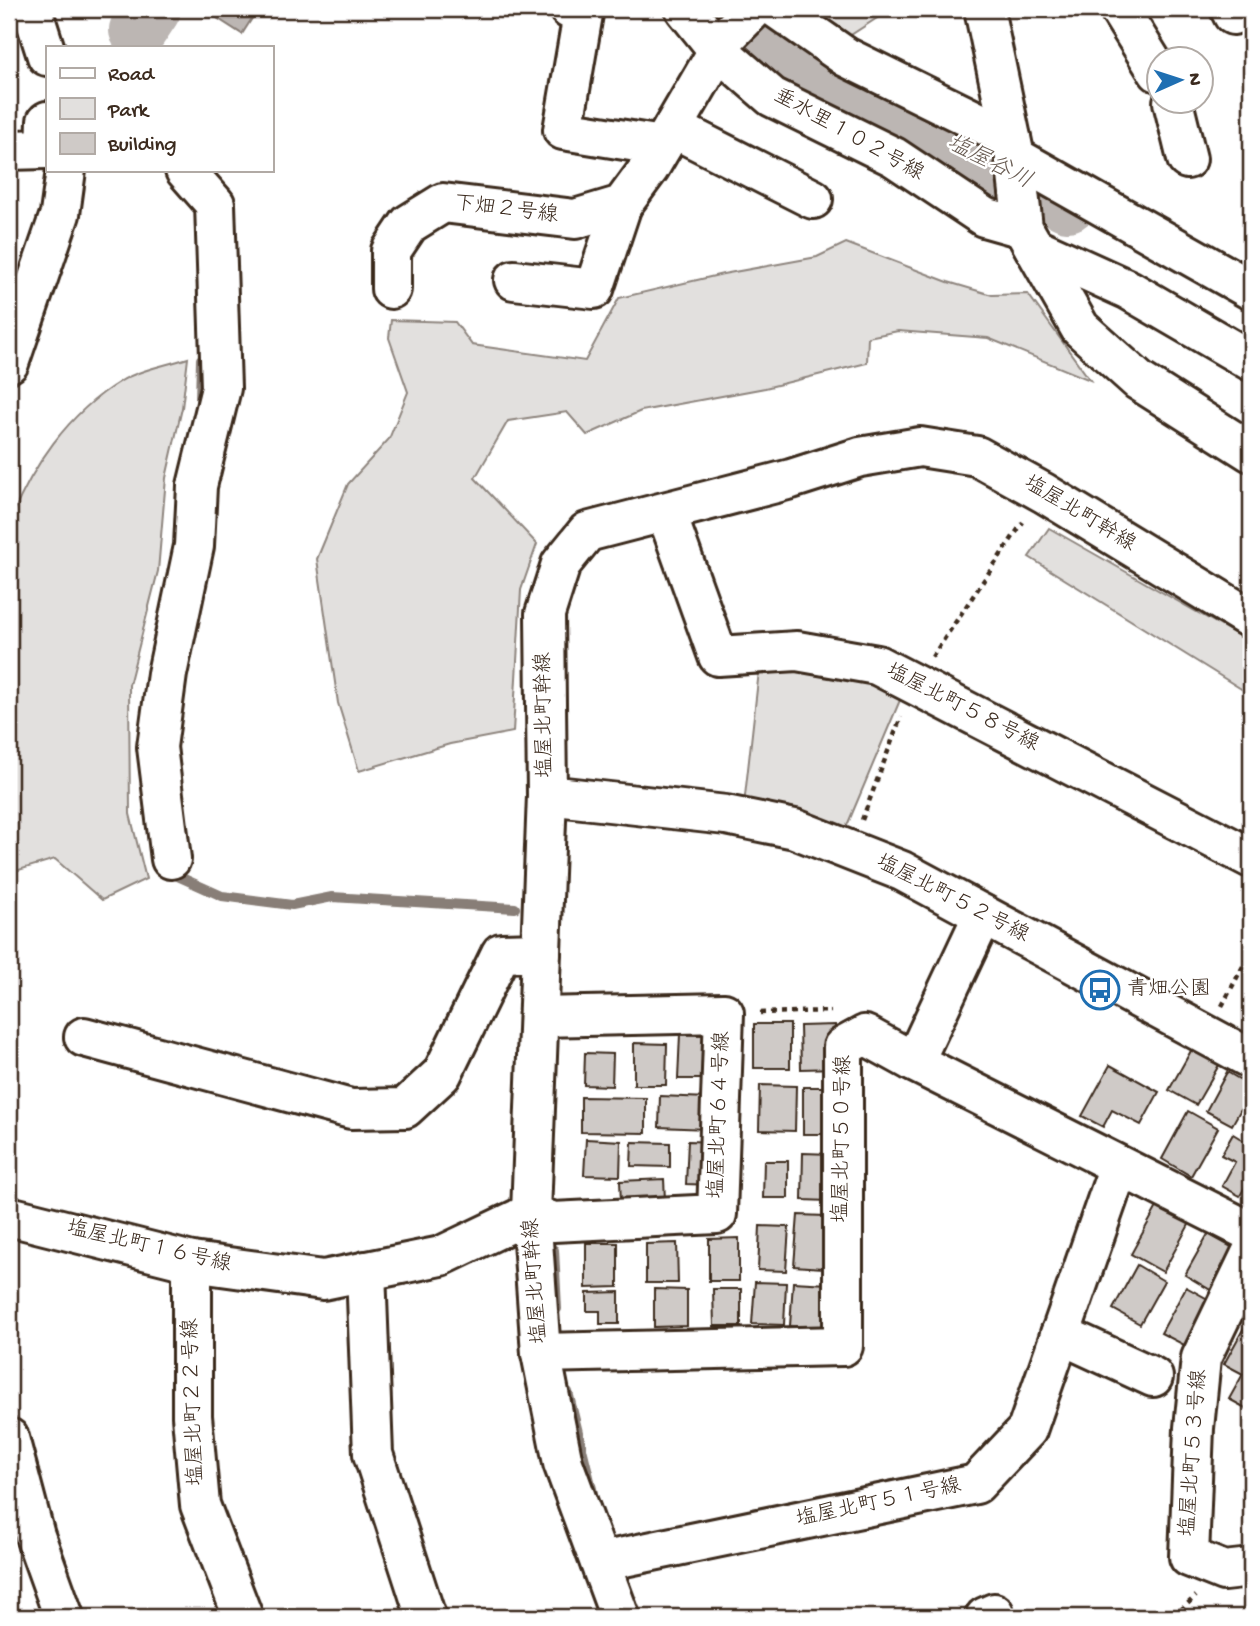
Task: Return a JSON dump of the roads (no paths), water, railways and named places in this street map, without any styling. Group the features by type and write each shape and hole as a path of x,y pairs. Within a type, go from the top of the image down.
{"street":[{"path":"32,9 46,53"},
{"path":"569,9 583,14 563,130 668,137 813,198"},
{"name":"垂水里１０２号線","path":"685,9 722,43 772,97 894,158 984,217 1029,237 1129,290 1251,360"},
{"path":"514,279 594,289 622,205 668,137 722,43 754,9"},
{"path":"777,9 846,57 1013,147 1251,290"},
{"path":"984,9 1029,237 1080,328 1139,381 1251,452"},
{"path":"1119,9 1144,49"},
{"path":"1176,116 1187,159"},
{"path":"9,150 46,149"},
{"path":"9,363 60,214 66,172"},
{"path":"171,859 157,747 167,674 194,546 197,486 221,388 215,204 187,172"},
{"name":"下畑２号線","path":"391,289 391,251 409,224 443,203 575,219 622,205"},
{"name":"塩屋北町幹線","path":"620,1617 563,1464 541,1353 531,1213 547,795 545,614 561,564 587,533 791,479 860,457 920,447 977,456 1044,492 1251,619"},
{"name":"塩屋北町５８号線","path":"666,512 718,656 797,651 877,665 1251,858"},
{"name":"塩屋北町５２号線","path":"547,795 726,815 795,829 902,871 1251,1059"},
{"path":"914,1062 983,915"},
{"path":"84,1037 351,1109 404,1108 442,1074 501,953 541,951"},
{"name":"塩屋北町６４号線","path":"531,1213 553,1222 718,1214 724,1013 539,1017"},
{"name":"塩屋北町５０号線","path":"541,1353 843,1346 843,1047 864,1035 1251,1232"},
{"name":"塩屋北町５１号線","path":"600,1562 976,1484 1027,1430 1119,1166"},
{"name":"塩屋北町１６号線","path":"9,1216 192,1262 323,1280 441,1256 531,1213"},
{"name":"塩屋北町５３号線","path":"1251,1254 1201,1358 1194,1428 1189,1557 1224,1571 1251,1569"},
{"name":"塩屋北町２２号線","path":"192,1262 192,1416 200,1505 243,1617"},
{"path":"366,1271 373,1454 426,1617"},
{"path":"1060,1334 1153,1377"},
{"path":"9,1438 34,1536 64,1617"}],"waterway":[{"path":"138,30 152,9"},
{"name":"塩屋谷川","path":"735,9 754,30 978,160 1068,203"},
{"path":"200,403 201,359"},
{"path":"167,869 222,896 292,905 332,897 515,908"},
{"path":"554,1250 557,1309"},
{"path":"568,1392 593,1493"}],"place":[{"name":"青畑公園","path":"1100,990"}]}
